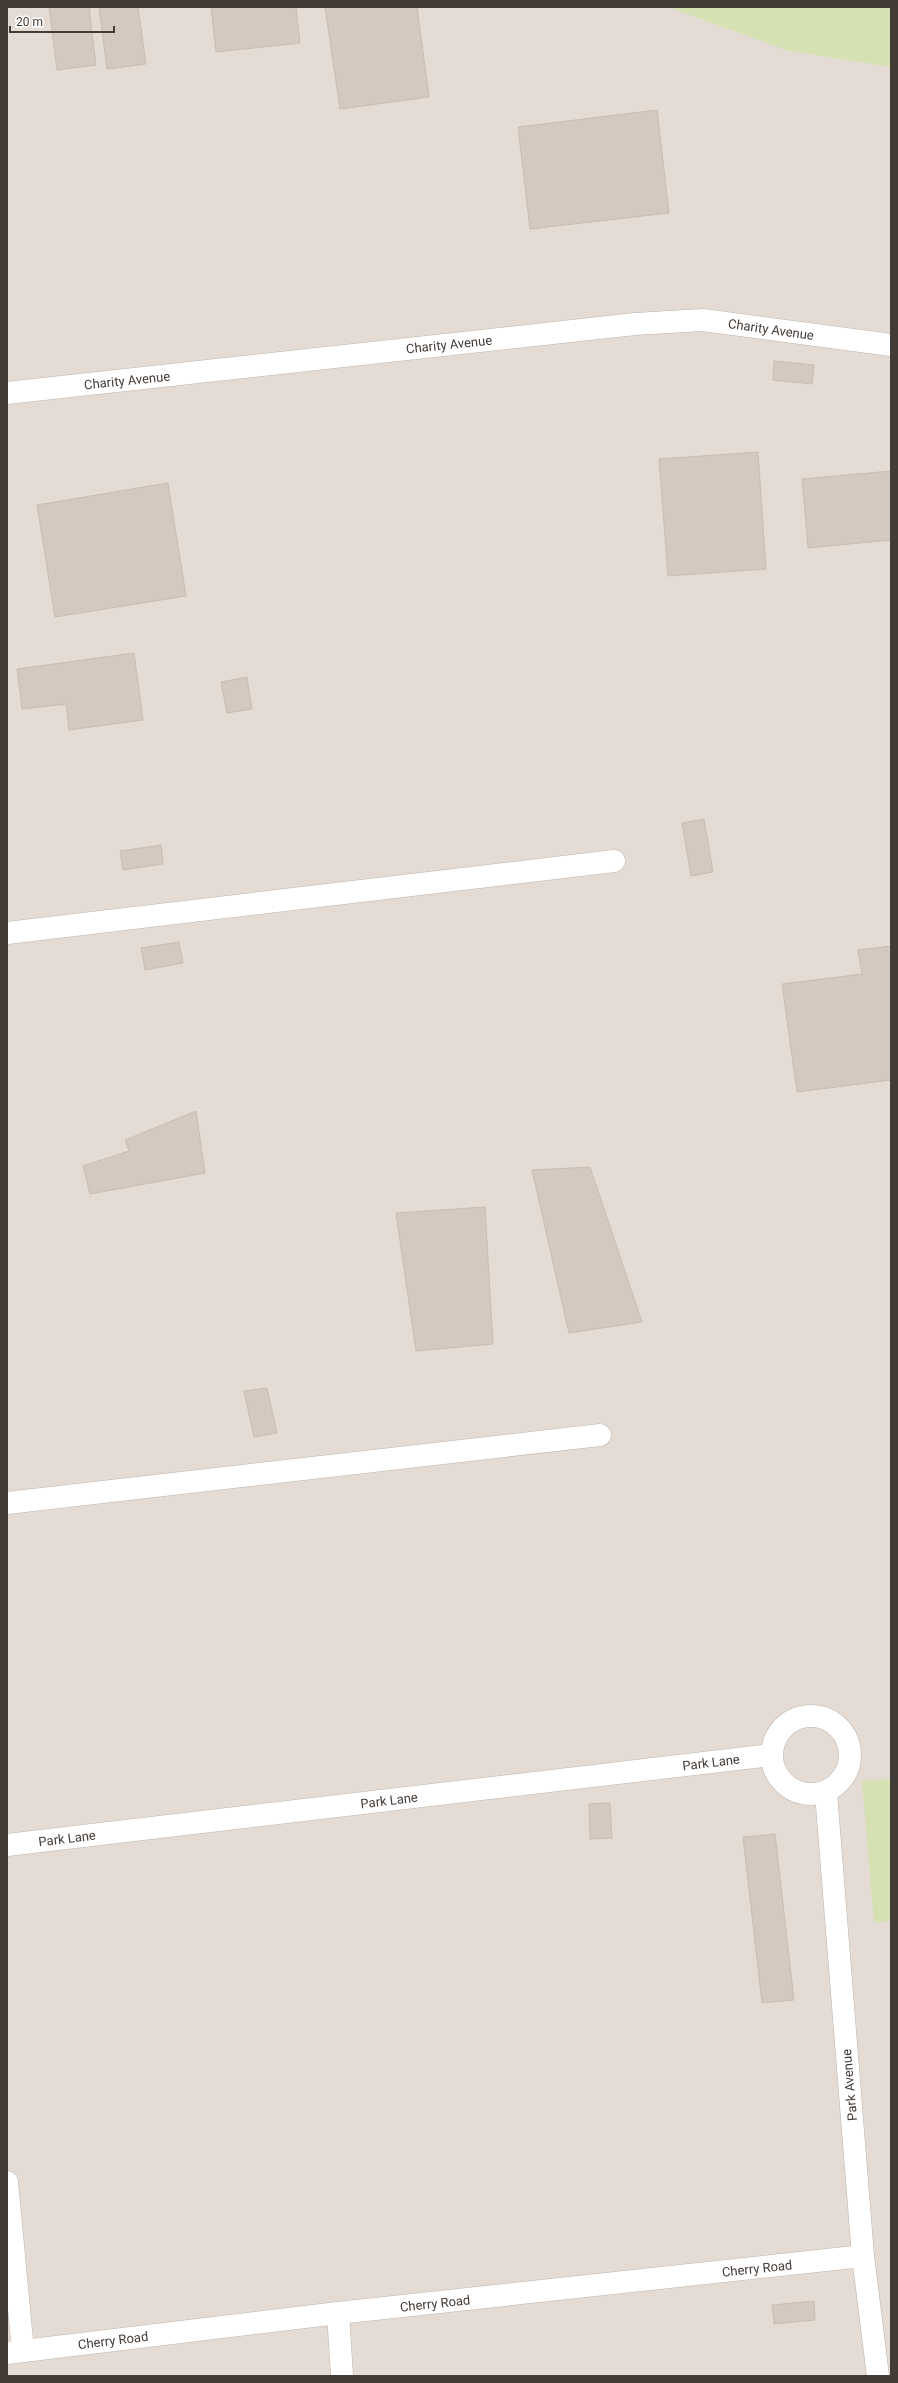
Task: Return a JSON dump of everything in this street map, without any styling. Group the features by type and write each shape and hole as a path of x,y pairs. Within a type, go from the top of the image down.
{"street":[{"name":"Charity Avenue","path":"7,394 635,324 696,320 891,345"},
{"path":"7,933 614,861"},
{"path":"7,1503 600,1435"},
{"path":"807,1716 826,1719 841,1730 850,1746 850,1765 841,1782 826,1793 800,1794 778,1780 771,1755 776,1736 789,1723 807,1716"},
{"name":"Park Lane","path":"7,1845 771,1755"},
{"name":"Park Avenue","path":"826,1793 863,2256 878,2376"},
{"path":"7,2182 15,2352"},
{"name":"Cherry Road","path":"15,2352 338,2314 863,2256"},
{"path":"338,2314 342,2376"}],"shaded area":[{"path":"7,7 668,7 789,51 891,67 891,2376 7,2376"}],"green space":[{"path":"668,7 891,7 891,67 789,51"},
{"path":"891,1779 891,1921 874,1923 862,1781"}],"building":[{"path":"49,7 89,7 96,65 57,70"},
{"path":"99,7 138,7 146,64 107,69"},
{"path":"211,7 296,7 300,43 216,52"},
{"path":"325,7 417,7 429,97 340,109"},
{"path":"657,110 669,213 530,229 518,127"},
{"path":"774,361 814,365 812,384 773,380"},
{"path":"758,452 766,569 668,576 659,459"},
{"path":"891,471 891,540 808,548 802,479"},
{"path":"168,483 186,596 55,617 37,505"},
{"path":"134,653 143,720 69,730 66,704 22,709 17,669"},
{"path":"247,677 252,709 227,713 221,682"},
{"path":"704,819 713,872 691,876 682,823"},
{"path":"161,845 163,864 123,870 120,851"},
{"path":"179,942 183,963 145,970 141,948"},
{"path":"891,946 891,1080 797,1092 782,984 862,974 858,950"},
{"path":"196,1111 205,1173 90,1194 83,1166 129,1151 125,1140"},
{"path":"590,1167 642,1322 569,1333 532,1170"},
{"path":"485,1207 493,1344 416,1351 396,1213"},
{"path":"267,1388 277,1433 254,1437 244,1391"},
{"path":"610,1803 612,1838 590,1839 589,1804"},
{"path":"775,1834 794,2000 762,2003 743,1837"},
{"path":"814,2301 815,2320 774,2324 772,2305"}]}
